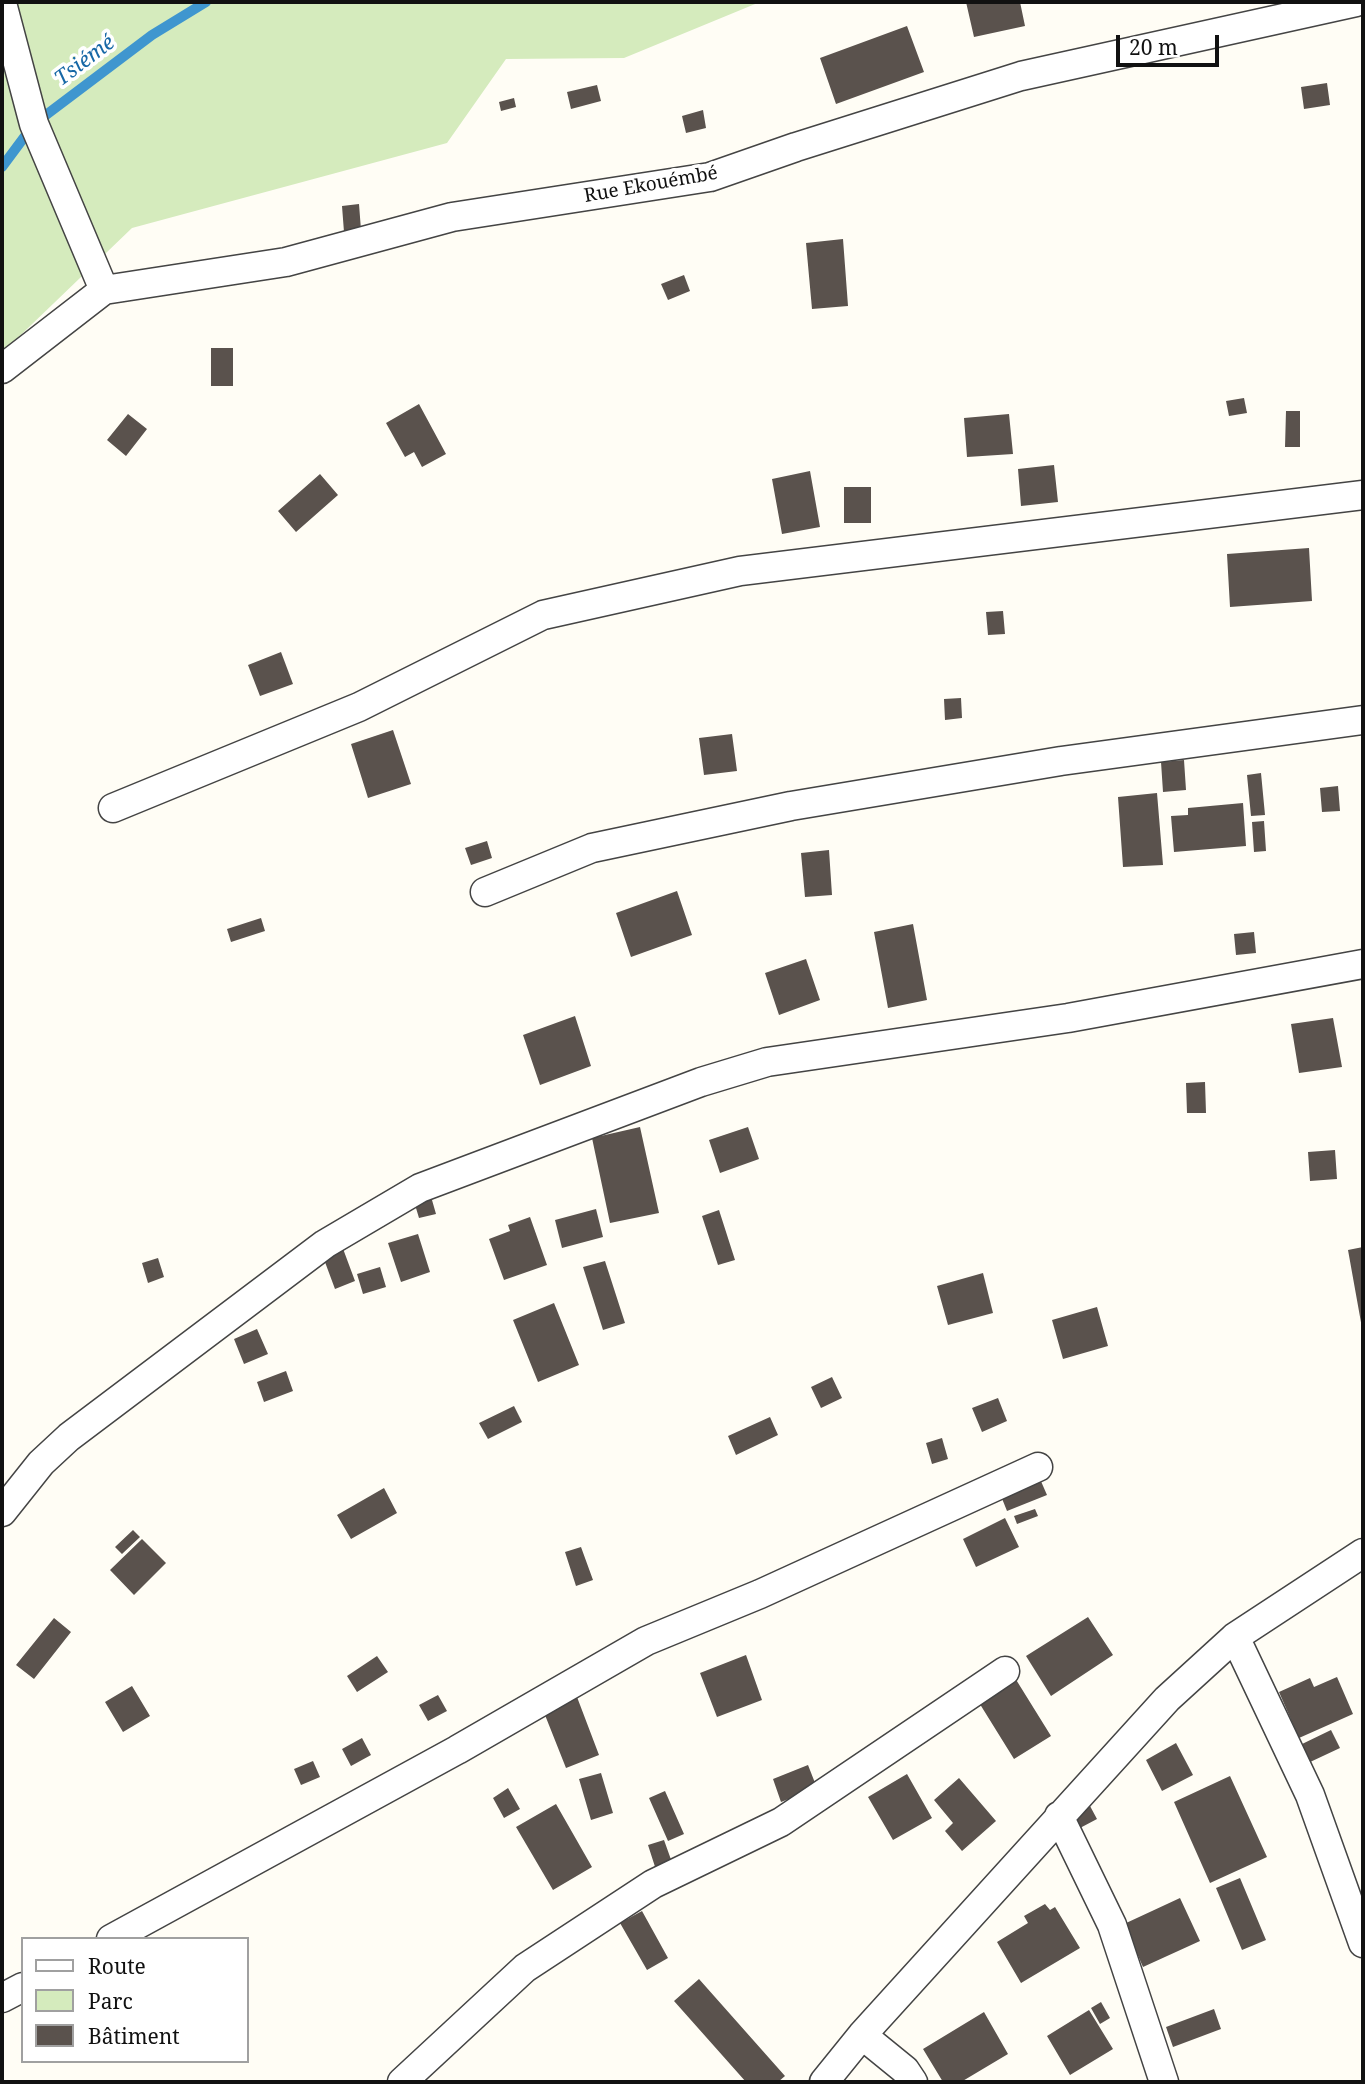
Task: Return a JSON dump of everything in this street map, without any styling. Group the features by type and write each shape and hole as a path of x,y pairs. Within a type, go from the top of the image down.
{"street":[{"name":"Rue Ekouémbé","path":"2,369 104,290 286,262 452,217 710,177 1021,76 1356,2"},
{"path":"2,3 34,124 104,290"},
{"path":"113,808 359,707 543,615 740,570 1363,495"},
{"path":"485,892 592,848 791,806 1061,761 1363,720"},
{"path":"2,1512 41,1463 69,1437 325,1244 420,1188 701,1082 767,1062 1068,1018 1363,964"},
{"path":"115,1937 457,1750 646,1642 760,1594 1038,1467"},
{"path":"824,2082 862,2035 1167,1699 1235,1637 1363,1553"},
{"path":"1235,1637 1310,1795 1363,1943"},
{"path":"402,2082 525,1968 653,1884 780,1822 1005,1671"},
{"path":"1059,1816 1112,1925 1164,2082"},
{"path":"2,1998 21,1988"},
{"path":"862,2035 905,2070 913,2082"}],"green space":[{"path":"2,2 760,2 624,58 506,59 447,143 132,228 2,353"}],"building":[{"path":"966,2 1020,2 1025,26 974,37"},
{"path":"907,26 924,72 836,104 820,58"},
{"path":"1327,83 1330,105 1304,109 1301,87"},
{"path":"597,85 601,101 571,109 567,92"},
{"path":"514,98 516,107 501,111 499,102"},
{"path":"703,110 706,128 686,133 682,116"},
{"path":"359,204 361,230 344,232 342,206"},
{"path":"843,239 848,306 812,309 806,243"},
{"path":"684,275 690,291 668,300 661,284"},
{"path":"211,348 233,348 233,386 211,386"},
{"path":"1244,398 1247,413 1229,416 1226,401"},
{"path":"419,404 446,454 422,467 414,452 405,457 386,423"},
{"path":"1286,411 1300,411 1300,447 1285,447"},
{"path":"128,414 147,429 126,456 107,440"},
{"path":"1009,414 1013,454 967,457 964,418"},
{"path":"1054,465 1058,502 1021,506 1018,469"},
{"path":"810,471 820,527 782,534 772,479"},
{"path":"320,474 338,495 296,532 278,511"},
{"path":"844,487 871,487 871,523 844,523"},
{"path":"1309,548 1312,601 1230,607 1227,554"},
{"path":"1003,611 1005,634 988,635 986,612"},
{"path":"281,652 293,684 260,696 248,665"},
{"path":"961,698 962,718 945,720 944,699"},
{"path":"393,730 411,784 368,798 351,744"},
{"path":"732,734 737,771 704,775 699,738"},
{"path":"1184,760 1186,790 1163,792 1161,762"},
{"path":"1261,773 1265,815 1251,816 1247,775"},
{"path":"1338,786 1340,811 1322,812 1320,788"},
{"path":"1157,793 1163,865 1123,867 1118,797"},
{"path":"1243,803 1246,846 1174,852 1171,816 1188,815 1188,808"},
{"path":"1264,821 1266,851 1254,852 1252,822"},
{"path":"487,841 492,858 471,865 465,848"},
{"path":"829,850 832,895 805,897 801,853"},
{"path":"677,891 692,935 631,957 616,913"},
{"path":"261,918 265,931 231,942 227,929"},
{"path":"913,924 927,1000 888,1008 874,932"},
{"path":"1254,932 1256,953 1236,955 1234,934"},
{"path":"806,959 820,1000 779,1015 765,973"},
{"path":"575,1016 591,1066 540,1085 523,1035"},
{"path":"1333,1018 1342,1067 1299,1073 1291,1024"},
{"path":"1205,1082 1206,1113 1187,1113 1186,1083"},
{"path":"640,1127 659,1213 610,1223 592,1138"},
{"path":"748,1127 759,1159 720,1173 709,1140"},
{"path":"1335,1150 1337,1179 1310,1181 1308,1152"},
{"path":"430,1193 436,1214 419,1218 413,1198"},
{"path":"596,1209 603,1237 562,1248 555,1220"},
{"path":"719,1210 735,1260 718,1265 702,1216"},
{"path":"530,1217 547,1265 504,1280 489,1239 510,1231 508,1225"},
{"path":"418,1234 430,1272 401,1282 388,1243"},
{"path":"342,1246 355,1281 335,1289 322,1254"},
{"path":"1363,1247 1363,1327 1362,1328 1348,1250"},
{"path":"158,1258 164,1277 148,1283 142,1263"},
{"path":"605,1261 625,1323 603,1330 583,1267"},
{"path":"380,1267 386,1287 363,1294 357,1274"},
{"path":"983,1273 993,1313 948,1325 937,1286"},
{"path":"554,1303 579,1365 538,1382 513,1320"},
{"path":"1097,1307 1108,1346 1063,1359 1052,1320"},
{"path":"257,1329 268,1354 244,1364 234,1339"},
{"path":"286,1371 293,1391 264,1402 257,1382"},
{"path":"832,1377 842,1398 821,1408 811,1387"},
{"path":"998,1398 1007,1421 982,1432 972,1408"},
{"path":"514,1406 522,1422 488,1439 479,1423"},
{"path":"770,1417 778,1435 736,1455 728,1436"},
{"path":"942,1438 948,1459 932,1464 926,1443"},
{"path":"1040,1479 1047,1495 1007,1511 1001,1496"},
{"path":"384,1488 397,1513 351,1539 337,1515"},
{"path":"1035,1509 1038,1516 1017,1524 1014,1516"},
{"path":"1005,1518 1019,1547 976,1567 963,1539"},
{"path":"133,1530 140,1537 122,1554 115,1547"},
{"path":"142,1539 166,1563 134,1595 110,1570"},
{"path":"581,1547 593,1580 576,1586 565,1552"},
{"path":"1088,1617 1113,1655 1051,1696 1026,1656"},
{"path":"54,1618 71,1632 34,1679 16,1665"},
{"path":"746,1655 762,1700 717,1717 700,1673"},
{"path":"377,1656 388,1672 357,1692 347,1676"},
{"path":"1337,1677 1353,1714 1299,1738 1279,1692 1310,1678 1314,1687"},
{"path":"1015,1678 1051,1736 1014,1759 978,1701"},
{"path":"132,1686 150,1716 123,1732 105,1702"},
{"path":"438,1695 447,1711 428,1721 419,1705"},
{"path":"577,1697 599,1755 566,1768 543,1710"},
{"path":"1331,1730 1340,1748 1308,1763 1300,1745"},
{"path":"362,1738 371,1755 351,1766 342,1749"},
{"path":"1176,1743 1193,1775 1162,1791 1146,1760"},
{"path":"313,1761 320,1777 301,1785 294,1769"},
{"path":"808,1765 817,1788 781,1802 773,1779"},
{"path":"601,1773 613,1813 591,1820 579,1779"},
{"path":"907,1774 932,1818 893,1840 868,1797"},
{"path":"1230,1776 1267,1857 1210,1883 1174,1802"},
{"path":"959,1778 996,1821 962,1851 945,1831 953,1823 934,1800"},
{"path":"508,1788 520,1809 504,1818 493,1798"},
{"path":"665,1791 684,1834 668,1841 649,1798"},
{"path":"556,1804 592,1867 553,1890 516,1827"},
{"path":"1090,1806 1097,1819 1080,1828 1073,1815"},
{"path":"664,1840 674,1868 657,1873 648,1845"},
{"path":"1240,1878 1266,1940 1242,1950 1216,1888"},
{"path":"1180,1898 1200,1941 1143,1967 1124,1924"},
{"path":"1045,1904 1050,1910 1055,1907 1080,1948 1021,1983 997,1942 1028,1923 1024,1916"},
{"path":"642,1911 668,1958 647,1970 620,1923"},
{"path":"699,1979 785,2076 778,2082 746,2082 674,2001"},
{"path":"1101,2002 1110,2018 1100,2024 1091,2008"},
{"path":"1214,2009 1221,2029 1173,2047 1166,2027"},
{"path":"1089,2010 1113,2049 1070,2075 1047,2036"},
{"path":"984,2012 1008,2054 961,2082 943,2082 923,2049"}],"waterway":[{"name":"Tsiémé","path":"2,167 34,124 152,35 206,2"}]}
